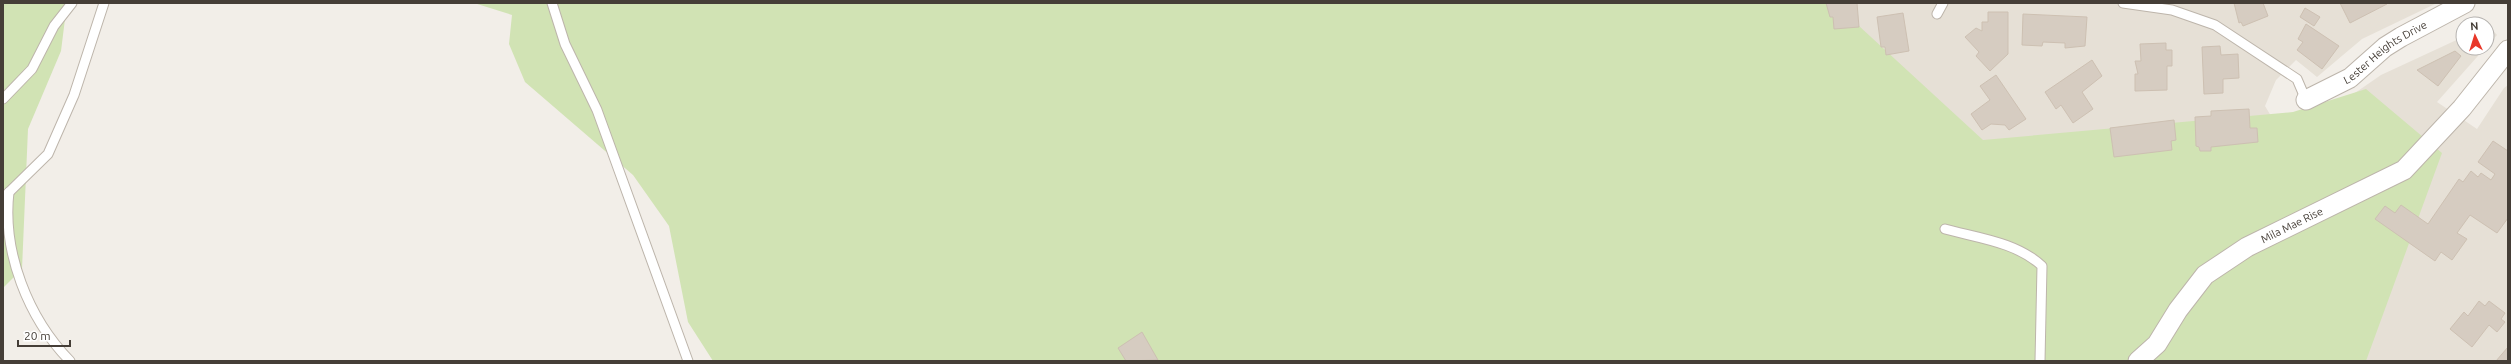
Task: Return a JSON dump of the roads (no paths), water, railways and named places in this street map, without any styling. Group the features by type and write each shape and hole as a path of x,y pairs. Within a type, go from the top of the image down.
{"street":[{"name":"Lester Heights Drive","path":"2306,100 2350,78 2385,47 2401,36 2465,3"},
{"name":"Mila Mae Rise","path":"2138,361 2157,344 2178,310 2205,275 2247,248 2404,170 2462,108 2508,50"}],"lane":[{"path":"3,99 32,69 54,26 72,3"},
{"path":"70,361 57,348 32,311 23,288 11,246 6,195 48,154 74,95 104,3"},
{"path":"552,3 565,44 597,110 688,361"},
{"path":"1937,14 1944,3"},
{"path":"2123,3 2172,10 2215,25 2297,79 2306,100"},
{"path":"1945,229 2004,244 2031,256 2042,266 2040,361"}]}
